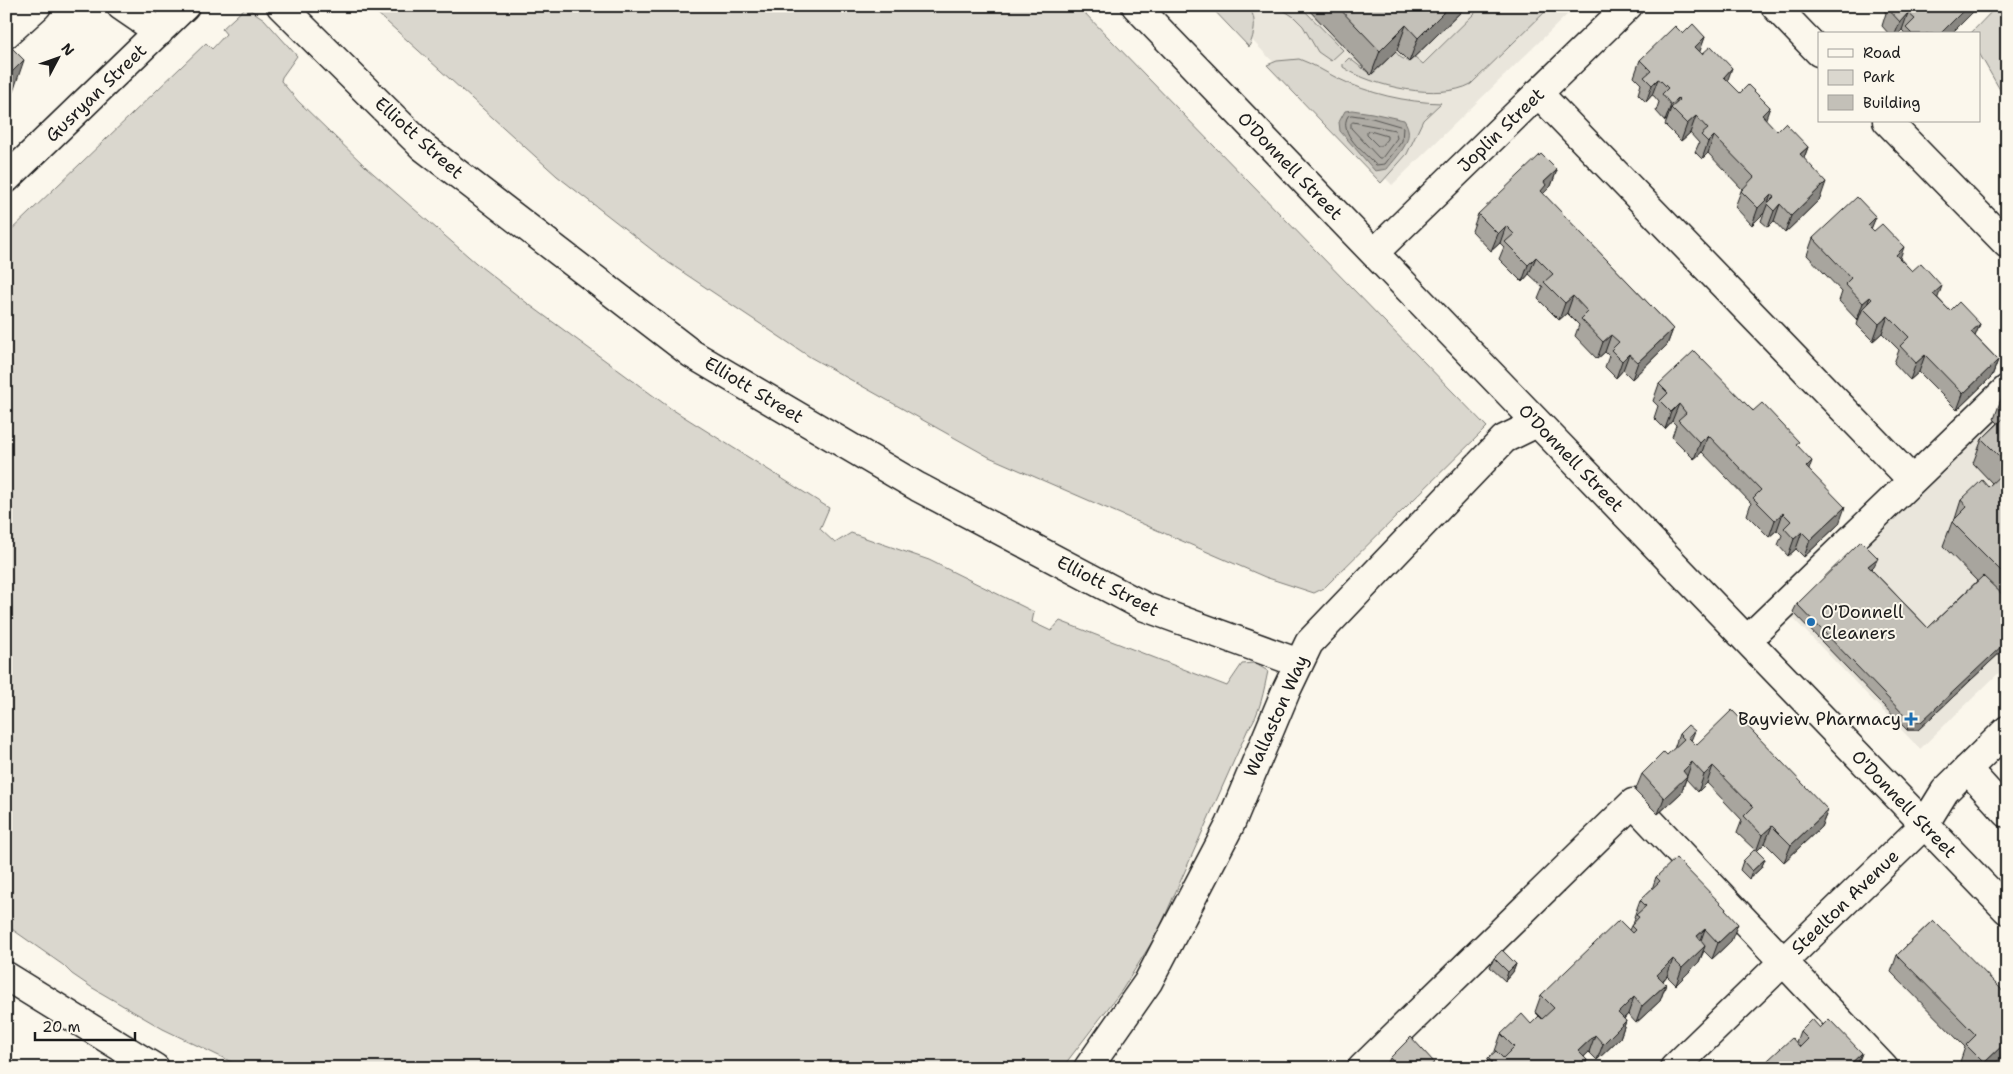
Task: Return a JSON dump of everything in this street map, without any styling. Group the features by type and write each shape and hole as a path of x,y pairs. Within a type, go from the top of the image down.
{"street":[{"path":"6,34 37,6"},
{"path":"121,6 159,32"},
{"name":"Gusryan Street","path":"6,179 185,6"},
{"name":"Elliott Street","path":"281,6 423,147 692,354 918,487 1145,608 1299,663"},
{"name":"O'Donnell Street","path":"1136,6 2007,910"},
{"name":"Joplin Street","path":"1374,253 1628,6"},
{"path":"1775,6 1818,51"},
{"path":"1538,93 1911,479"},
{"path":"1888,122 2007,244"},
{"path":"1747,640 1911,479 2007,389"},
{"name":"Wallaston Way","path":"1088,1068 1148,982 1230,825 1286,691 1309,643 1504,439 1537,423"},
{"name":"Steelton Avenue","path":"1674,1068 1924,825 1944,791 2007,730"},
{"path":"1967,769 2007,813"},
{"path":"1362,1068 1633,803 1884,1068"},
{"path":"6,976 155,1068"}],"shaded area":[{"path":"1219,6 1576,6 1392,185"},
{"path":"2007,400 2007,665 1920,749 1788,613"}],"green space":[{"path":"377,6 1078,6 1487,427 1324,588 1314,593 1265,577 989,457 810,357 669,263 557,176 376,12"},
{"path":"1210,6 1249,6 1254,26 1249,47"},
{"path":"1277,6 1300,6 1343,50 1331,61 1318,52 1303,26 1294,17"},
{"path":"1482,6 1551,6 1471,84 1458,89 1425,91 1388,86 1343,67 1343,64 1349,58 1371,75 1395,51 1400,57 1409,62 1415,57 1423,64"},
{"path":"1997,6 2007,6 2007,102 1980,55 1980,32 1972,32"},
{"path":"246,7 264,19 297,56 281,81 298,101 366,167 476,263 527,303 670,408 829,508 820,529 835,543 851,533 929,560 1034,612 1032,622 1051,631 1060,621 1227,686 1242,664 1254,663 1268,671 1256,717 1248,729 1157,934 1122,990 1062,1068 244,1068 163,1029 91,987 6,925 6,235 206,43 212,49 226,34 222,29"},
{"path":"1299,59 1349,84 1375,93 1414,101 1441,103 1423,120 1407,154 1381,183 1267,65 1277,61"}],"water":[{"path":"1352,110 1404,120 1408,133 1405,146 1387,169 1375,171 1340,131 1339,122 1345,111"}],"building":[{"path":"1337,6 1450,6 1418,38 1406,25 1380,51"},
{"path":"1891,6 1968,6 1942,32 1910,32 1906,28 1915,19 1908,13 1900,22 1888,9"},
{"path":"1693,24 1705,37 1695,47 1702,54 1711,46 1732,68 1724,77 1740,93 1748,85 1770,107 1762,115 1777,131 1785,123 1808,147 1800,154 1826,182 1791,216 1780,204 1774,211 1767,204 1774,197 1771,195 1758,208 1741,191 1754,177 1714,136 1708,142 1701,135 1708,129 1696,116 1687,124 1671,108 1680,100 1678,98 1671,105 1662,94 1668,88 1660,80 1658,79 1652,85 1644,77 1651,71 1640,60 1675,26 1683,34"},
{"path":"6,42 24,60 6,78"},
{"path":"1541,154 1557,170 1544,182 1546,185 1541,191 1673,329 1638,362 1629,354 1622,361 1611,350 1619,342 1611,335 1603,342 1581,319 1588,312 1573,296 1565,303 1544,282 1553,274 1536,257 1528,265 1505,242 1514,234 1506,226 1498,234 1478,214"},
{"path":"1857,197 1876,217 1868,225 1874,231 1882,224 1904,247 1896,255 1912,271 1921,263 1942,286 1933,294 1950,311 1959,302 1980,324 1971,332 1998,360 1963,394 1925,355 1916,363 1900,346 1909,337 1888,316 1879,324 1863,308 1872,299 1870,297 1863,303 1845,284 1851,278 1813,238"},
{"path":"1694,351 1753,411 1762,403 1799,442 1796,444 1812,461 1806,467 1845,507 1810,540 1802,532 1794,539 1784,528 1791,521 1783,513 1775,520 1753,498 1761,490 1708,435 1700,443 1678,420 1686,413 1679,404 1671,412 1660,401 1668,393 1659,384"},
{"path":"2007,415 2007,464 1982,439"},
{"path":"2007,469 2007,577 1952,522 1967,507 1961,500 1982,480 1988,487"},
{"path":"1861,541 1878,558 1868,566 1928,628 1983,576 2007,599 2007,641 1921,722 1910,721 1797,604"},
{"path":"1732,710 1828,810 1791,845 1772,826 1762,835 1744,816 1753,807 1713,766 1704,775 1692,762 1683,771 1687,776 1664,798 1642,774 1664,752 1667,755 1684,739 1679,734 1688,725 1695,731 1688,737 1696,745"},
{"path":"1755,849 1765,859 1752,871 1743,861"},
{"path":"1676,858 1726,909 1738,924 1718,943 1705,929 1697,936 1705,946 1682,968 1673,959 1657,975 1666,984 1642,1006 1634,997 1618,1013 1626,1021 1603,1044 1595,1035 1578,1051 1587,1060 1578,1068 1486,1068 1492,1062 1488,1058 1496,1051 1503,1058 1514,1047 1501,1034 1522,1014 1531,1024 1539,1016 1542,1019 1554,1008 1541,995 1619,920 1632,933 1635,930 1631,926 1639,917 1636,915 1646,906 1640,900 1660,881 1656,877"},
{"path":"1933,920 2007,995 2007,1041 1984,1063 1966,1045 1976,1035 1897,955"},
{"path":"1502,950 1516,964 1508,972 1494,958"},
{"path":"1812,1019 1820,1028 1829,1019 1862,1053 1846,1068 1775,1068 1768,1060 1792,1038 1800,1047 1808,1039 1800,1031"},
{"path":"1411,1037 1434,1062 1428,1068 1399,1068 1390,1058"}],"place":[{"name":"O'Donnell Cleaners","path":"1811,622"},
{"name":"Bayview Pharmacy","path":"1911,719"}]}
